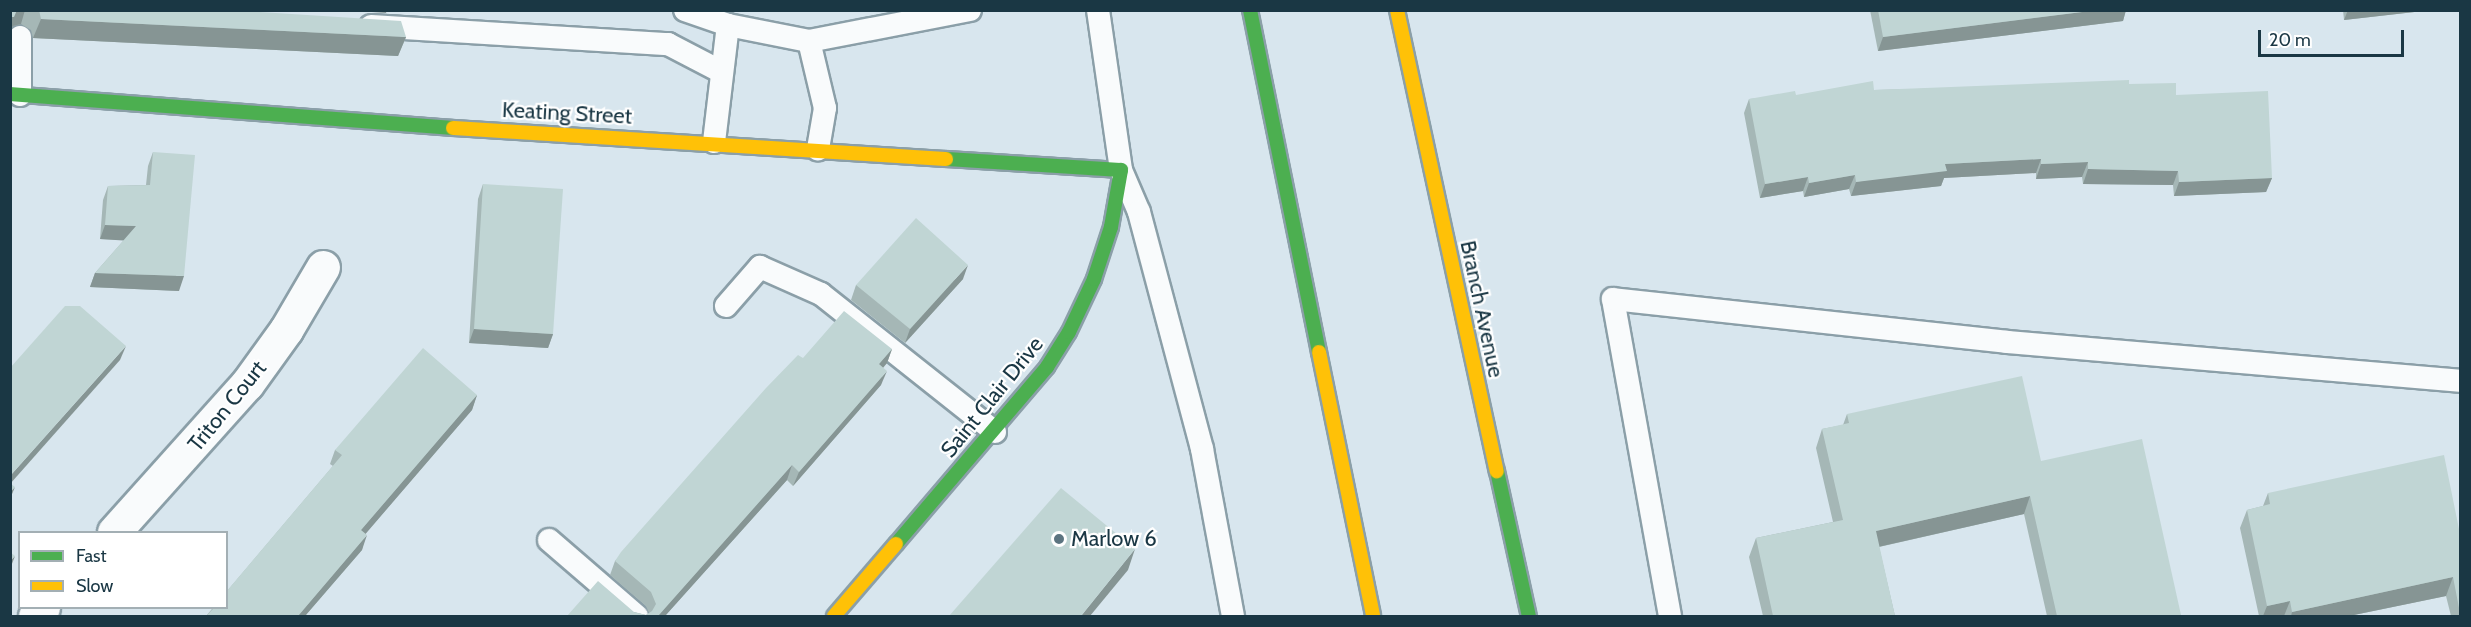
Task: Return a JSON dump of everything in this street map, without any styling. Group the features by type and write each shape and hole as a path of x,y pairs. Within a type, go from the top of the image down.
{"main road":[{"path":"1250,10 1373,616"},
{"name":"Branch Avenue","path":"1397,10 1528,616"},
{"name":"Keating Street","path":"15,94 440,127 714,142 1121,170"},
{"name":"Saint Clair Drive","path":"834,616 994,432 1047,367 1069,332 1111,227 1121,170"}],"street":[{"name":"Triton Court","path":"115,531 247,384 286,330 323,267"}],"lane":[{"path":"685,10 728,25 809,40 970,10"},
{"path":"1098,10 1121,170 1138,212 1202,449 1233,616"},
{"path":"350,25 668,44 720,70"},
{"path":"714,142 720,70 728,25"},
{"path":"15,94 20,38"},
{"path":"809,40 825,108 818,149"},
{"path":"726,306 760,267 821,294 994,432"},
{"path":"1670,616 1612,299 2007,342 2460,381"},
{"path":"549,540 637,616"}],"building":[{"path":"10,10 17,10 14,17 10,17"},
{"path":"39,10 229,10 401,21 406,37 41,19"},
{"path":"1878,10 2098,10 1883,37"},
{"path":"2129,80 2129,84 2176,83 2176,95 2268,91 2272,178 2179,182 2178,171 2088,169 2088,162 2041,164 2041,159 1945,164 1947,171 1856,182 1855,175 1809,183 1808,177 1765,184 1749,99 1795,91 1796,95 1873,81 1874,90"},
{"path":"153,152 195,155 184,276 95,273 136,226 105,225 108,186 150,185"},
{"path":"483,184 563,189 553,334 474,329"},
{"path":"916,218 968,265 910,329 856,285"},
{"path":"65,306 80,306 126,346 10,476 10,368"},
{"path":"844,311 892,349 879,364 887,371 799,472 792,465 658,616 567,616 598,581 634,612 646,615 652,611 656,604 651,592 615,561 766,388 798,355 803,358"},
{"path":"423,348 477,395 361,530 367,535 298,616 206,616 213,609 228,609 228,590 342,455 335,450"},
{"path":"2022,376 2041,461 2142,439 2181,615 2057,616 2030,496 1876,531 1895,616 1773,616 1756,538 1843,520 1822,429 1849,423 1847,414"},
{"path":"2444,455 2460,534 2460,613 2453,577 2292,612 2290,601 2267,606 2247,510 2270,504 2268,493"},
{"name":"Marlow 6","path":"1061,488 1135,549 1081,616 949,616"}],"traffic: fast":[{"path":"1250,10 1319,352"},
{"path":"10,94 453,128"},
{"path":"896,544 1047,367 1069,332 1094,279 1111,227 1121,170 946,159"},
{"path":"1497,471 1529,616"}],"traffic: slow":[{"path":"1397,10 1497,471"},
{"path":"453,128 946,159"},
{"path":"1319,352 1373,616"},
{"path":"834,616 896,544"}],"place":[{"name":"Marlow 6","path":"1059,539"}]}
